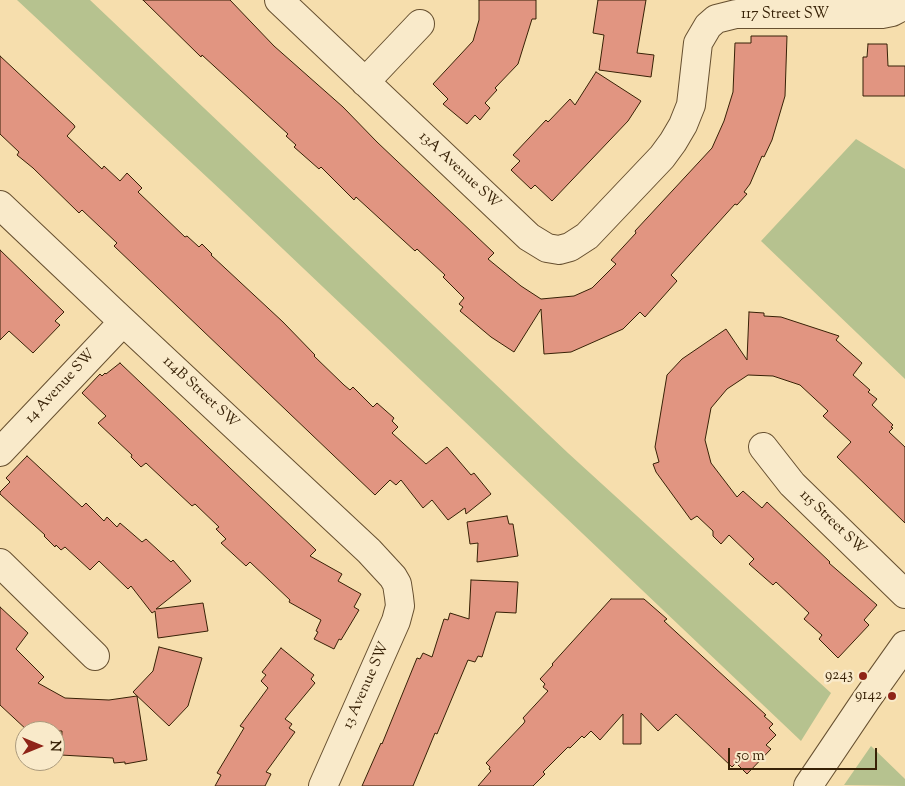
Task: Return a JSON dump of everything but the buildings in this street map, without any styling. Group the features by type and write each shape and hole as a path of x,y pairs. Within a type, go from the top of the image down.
{"street":[{"name":"13A Avenue SW","path":"279,0 529,236 547,248 559,250"},
{"name":"117 Street SW","path":"559,250 570,247 587,236 662,157 673,142 683,125 691,105 698,43 708,26 716,19 736,14 882,14 892,12 905,5"},
{"path":"365,82 420,24"},
{"name":"114B Street SW","path":"0,205 375,556 389,571 397,584"},
{"name":"14 Avenue SW","path":"0,452 123,322"},
{"name":"115 Street SW","path":"763,447 792,484 905,594"},
{"path":"0,563 95,656"},
{"name":"13 Avenue SW","path":"323,786 396,621 400,606 397,584"},
{"path":"808,786 905,645"}],"green space":[{"path":"17,0 90,0 568,453 831,693 801,741 224,193"},
{"path":"856,139 905,169 905,379 761,241"},
{"path":"871,746 905,779 905,786 844,785"}],"place":[{"name":"9243","path":"863,676"},
{"name":"9142","path":"892,696"}]}
